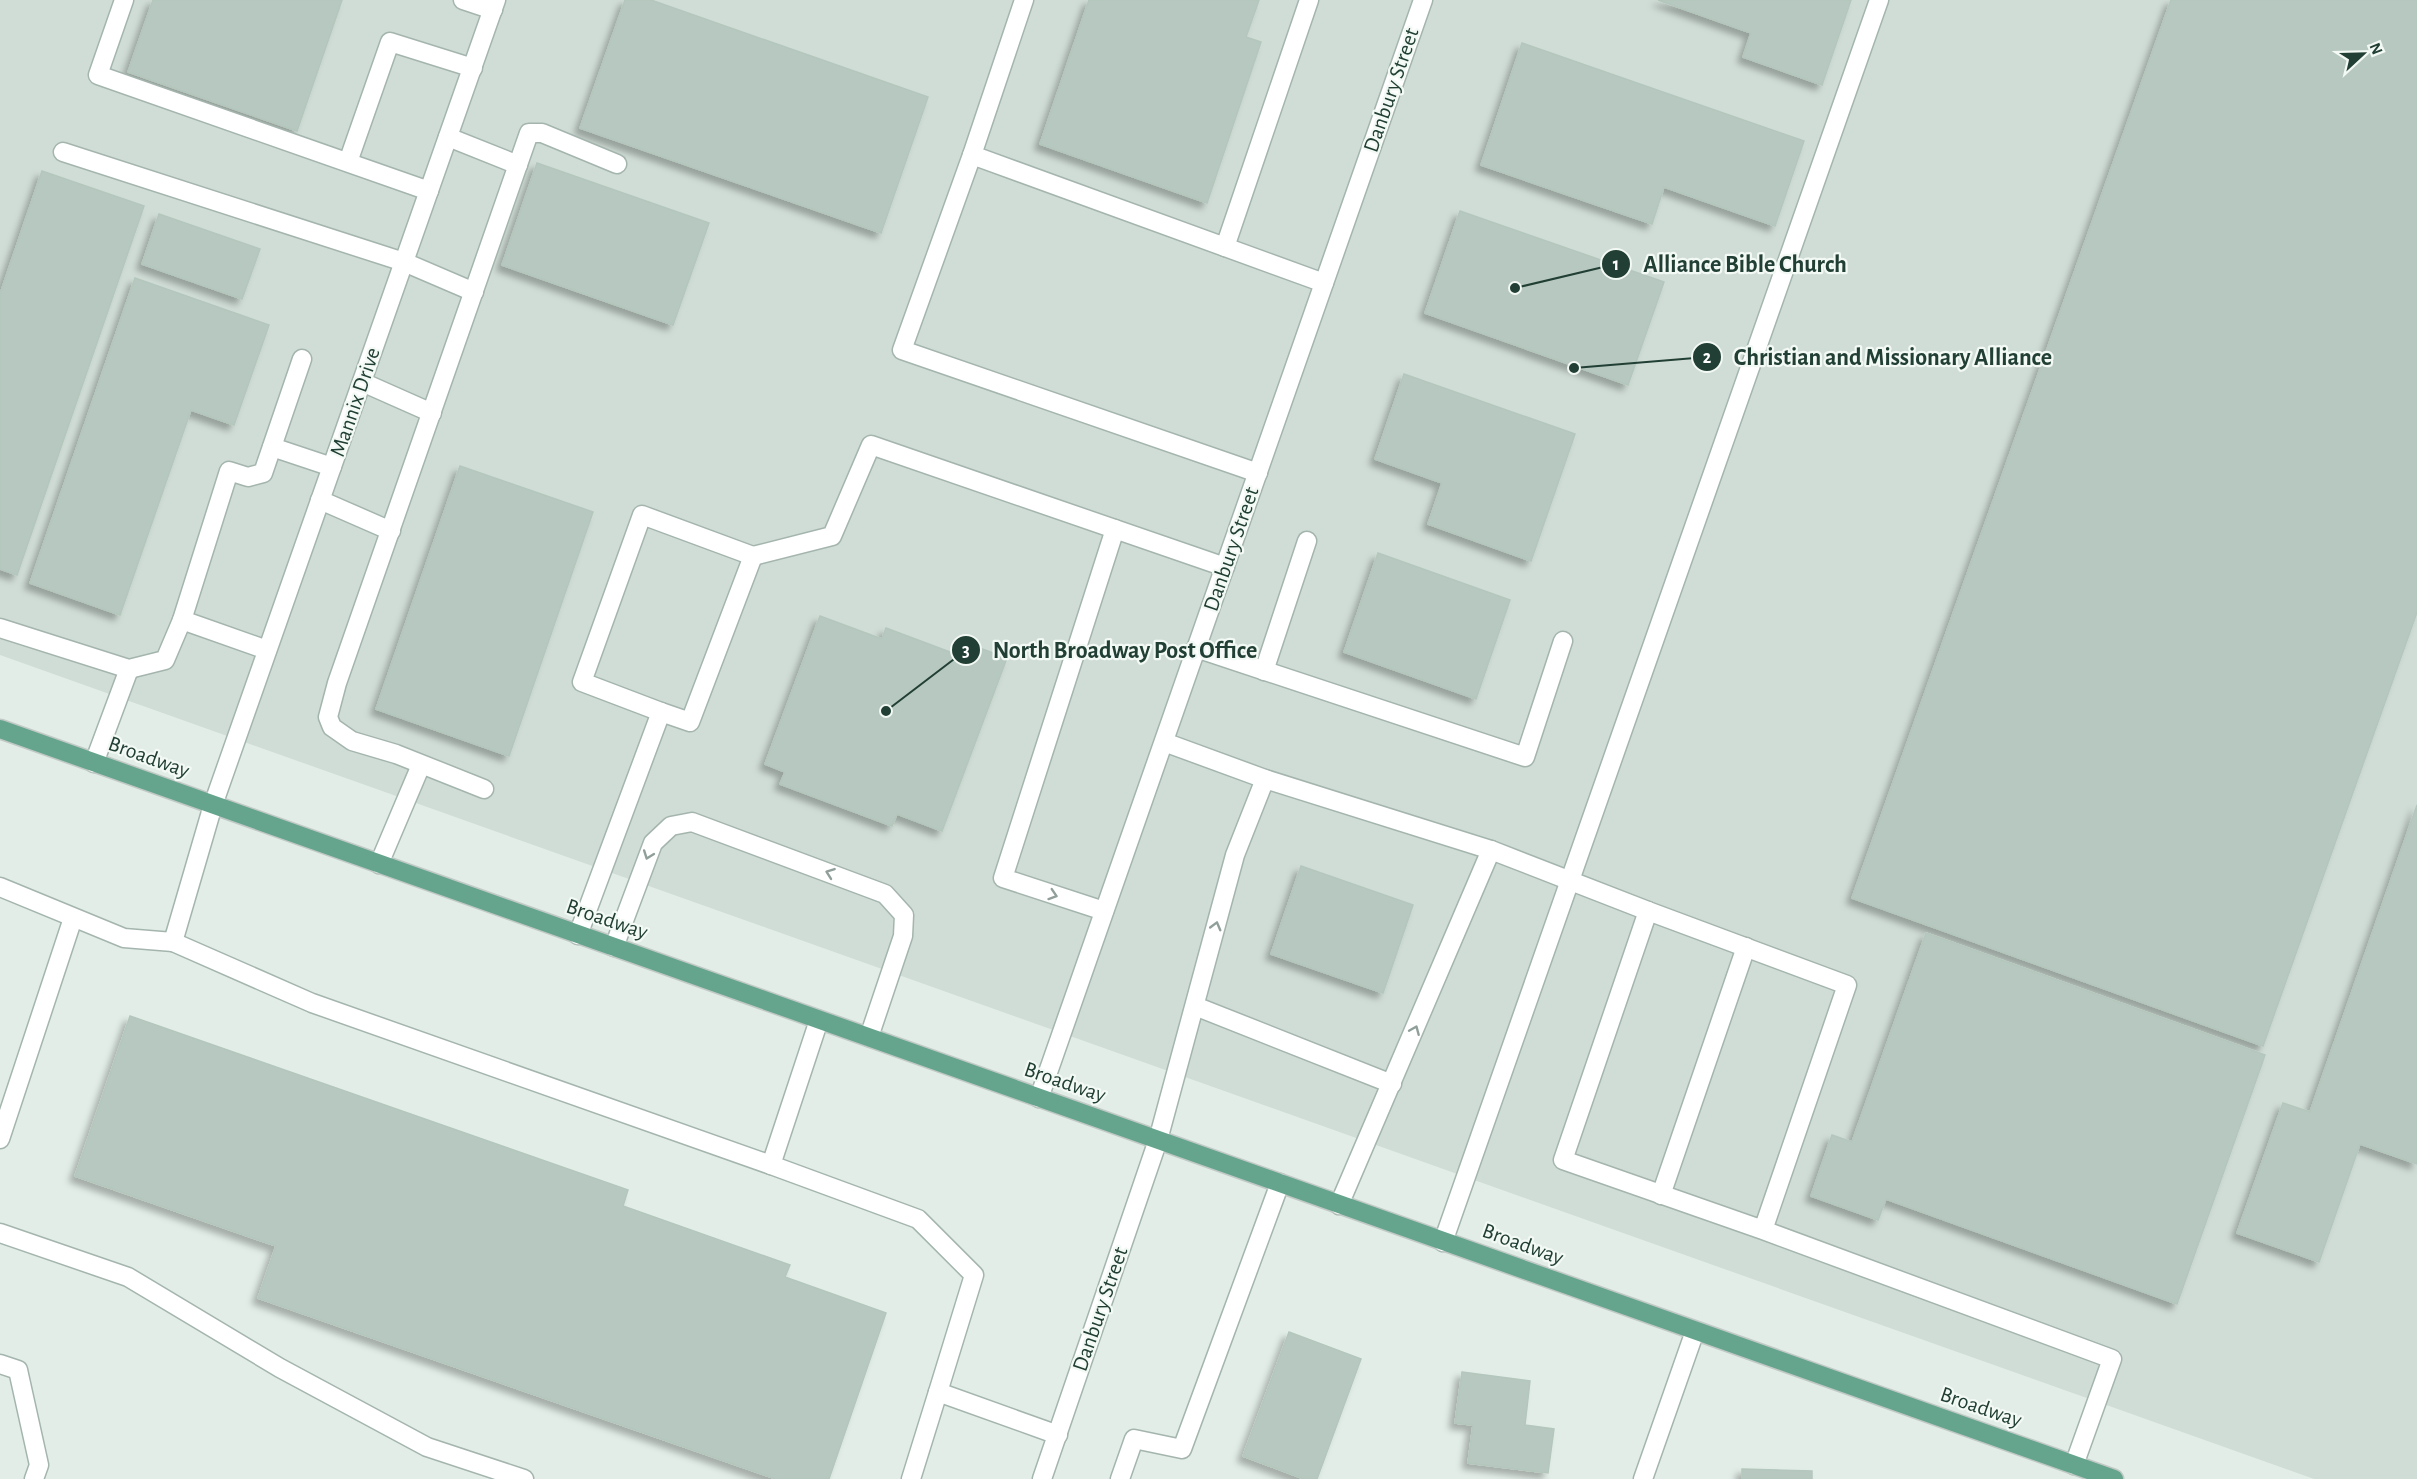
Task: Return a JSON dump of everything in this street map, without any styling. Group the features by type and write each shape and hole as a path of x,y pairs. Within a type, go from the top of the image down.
{"main road":[{"name":"Broadway","path":"0,729 2114,1479"}],"street":[{"path":"124,0 98,75 429,191"},
{"path":"463,0 495,5"},
{"path":"1024,0 972,155 902,350 1258,473"},
{"path":"1225,247 1309,0"},
{"name":"Danbury Street","path":"1039,1098 1423,0"},
{"path":"1443,1242 1879,0"},
{"name":"Mannix Drive","path":"173,942 213,805 495,5"},
{"path":"348,162 390,42 473,68"},
{"path":"484,789 396,754 352,741 332,727 328,717 337,683 529,133 542,133 617,164"},
{"path":"448,137 518,165"},
{"path":"63,152 404,262 474,292"},
{"path":"972,155 1324,283"},
{"path":"0,628 129,669 165,660 182,620 230,471 248,477 263,473 302,359"},
{"path":"362,382 432,413"},
{"path":"753,556 690,722 582,682 642,515 753,556 832,536 871,445 1225,567"},
{"path":"272,447 332,467"},
{"path":"320,500 391,531"},
{"path":"1104,911 1003,878 1115,529"},
{"path":"1264,671 1307,542"},
{"path":"182,620 267,650"},
{"path":"1196,648 1525,757 1563,641"},
{"path":"94,763 129,669"},
{"path":"578,934 661,712"},
{"path":"1164,742 1265,779 1491,849 1569,881 1847,985 1763,1230"},
{"path":"379,864 421,765"},
{"name":"Danbury Street","path":"1042,1479 1158,1140 1235,855 1265,779"},
{"path":"614,947 652,843 671,826 692,822 885,894 904,915 903,936 868,1037"},
{"path":"1340,1205 1491,849"},
{"path":"0,887 124,938 173,942 312,1003 583,1097 918,1220 974,1275 910,1479"},
{"path":"1648,911 1563,1160 1763,1230 2112,1359 2074,1465"},
{"path":"0,1139 73,918"},
{"path":"1661,1195 1746,947"},
{"path":"1195,1006 1392,1084"},
{"path":"771,1165 819,1020"},
{"path":"1120,1479 1134,1440 1182,1449 1280,1183"},
{"path":"0,1233 128,1277 280,1368 427,1447 524,1479"},
{"path":"1643,1479 1695,1331"},
{"path":"0,1364 18,1370 39,1465 34,1479"},
{"path":"938,1392 1058,1435"}],"shaded area":[{"path":"0,0 2417,0 2417,1479 2314,1479 0,655"}],"building":[{"path":"153,0 342,0 297,131 128,72"},
{"path":"625,0 651,0 928,97 881,233 580,128"},
{"path":"1089,0 1259,0 1246,37 1261,42 1207,203 1040,144"},
{"path":"1658,0 1851,0 1822,85 1743,57 1751,33"},
{"path":"2171,0 2417,0 2417,612 2263,1046 1852,898"},
{"path":"1522,43 1804,141 1775,226 1664,187 1652,224 1481,165"},
{"path":"537,163 709,223 673,325 502,265"},
{"path":"42,171 144,206 17,575 0,569 0,294"},
{"path":"1460,211 1664,282 1628,385 1425,313"},
{"path":"159,214 260,249 242,299 142,264"},
{"path":"135,278 269,325 234,425 191,410 120,615 30,583"},
{"path":"1404,374 1575,434 1531,561 1428,524 1442,483 1375,459"},
{"path":"460,466 593,512 509,756 376,709"},
{"path":"1378,553 1510,600 1476,699 1344,652"},
{"path":"820,616 882,639 886,628 958,655 963,642 1007,658 942,831 897,814 892,826 780,784 785,772 765,764"},
{"path":"2417,805 2417,1164 2360,1144 2319,1262 2237,1233 2283,1103 2310,1112"},
{"path":"1301,866 1413,905 1383,993 1271,954"},
{"path":"1926,933 2265,1055 2177,1304 1886,1199 1878,1220 1811,1196 1832,1135 1852,1142"},
{"path":"130,1016 628,1190 623,1206 790,1265 785,1277 886,1313 829,1479 776,1479 258,1298 276,1246 75,1176"},
{"path":"1289,1332 1361,1359 1317,1479 1304,1479 1243,1456"},
{"path":"1462,1372 1530,1381 1525,1425 1554,1429 1548,1473 1468,1463 1473,1425 1455,1423"},
{"path":"1742,1469 1812,1471 1812,1479 1742,1479"}],"place":[{"name":"Alliance Bible Church","path":"1515,288"},
{"name":"Christian and Missionary Alliance","path":"1574,368"},
{"name":"North Broadway Post Office","path":"886,711"}]}
